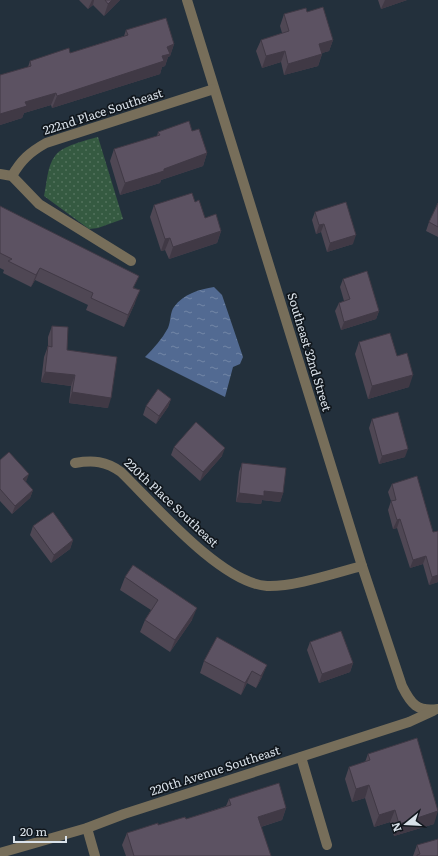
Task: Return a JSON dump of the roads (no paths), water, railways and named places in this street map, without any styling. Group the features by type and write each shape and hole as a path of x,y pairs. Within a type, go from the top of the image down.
{"street":[{"name":"Southeast 32nd Street","path":"187,0 362,566 402,686 409,700 416,706"},
{"name":"222nd Place Southeast","path":"12,176 20,162 29,153 46,143 214,89"},
{"path":"0,174 12,176 39,204 131,261"},
{"name":"220th Place Southeast","path":"75,463 100,461 111,464 121,472 202,552 232,573 250,582 267,586 288,584 362,566"},
{"name":"220th Avenue Southeast","path":"416,706 425,710 438,710"},
{"name":"220th Avenue Southeast","path":"0,853 87,828 131,812 409,722 438,710"},
{"path":"301,758 326,845"},
{"path":"87,828 95,856"}],"water":[{"path":"214,287 222,295 243,357 240,364 233,367 225,397 145,357 166,332 173,309 178,302 187,295 203,289"}]}
